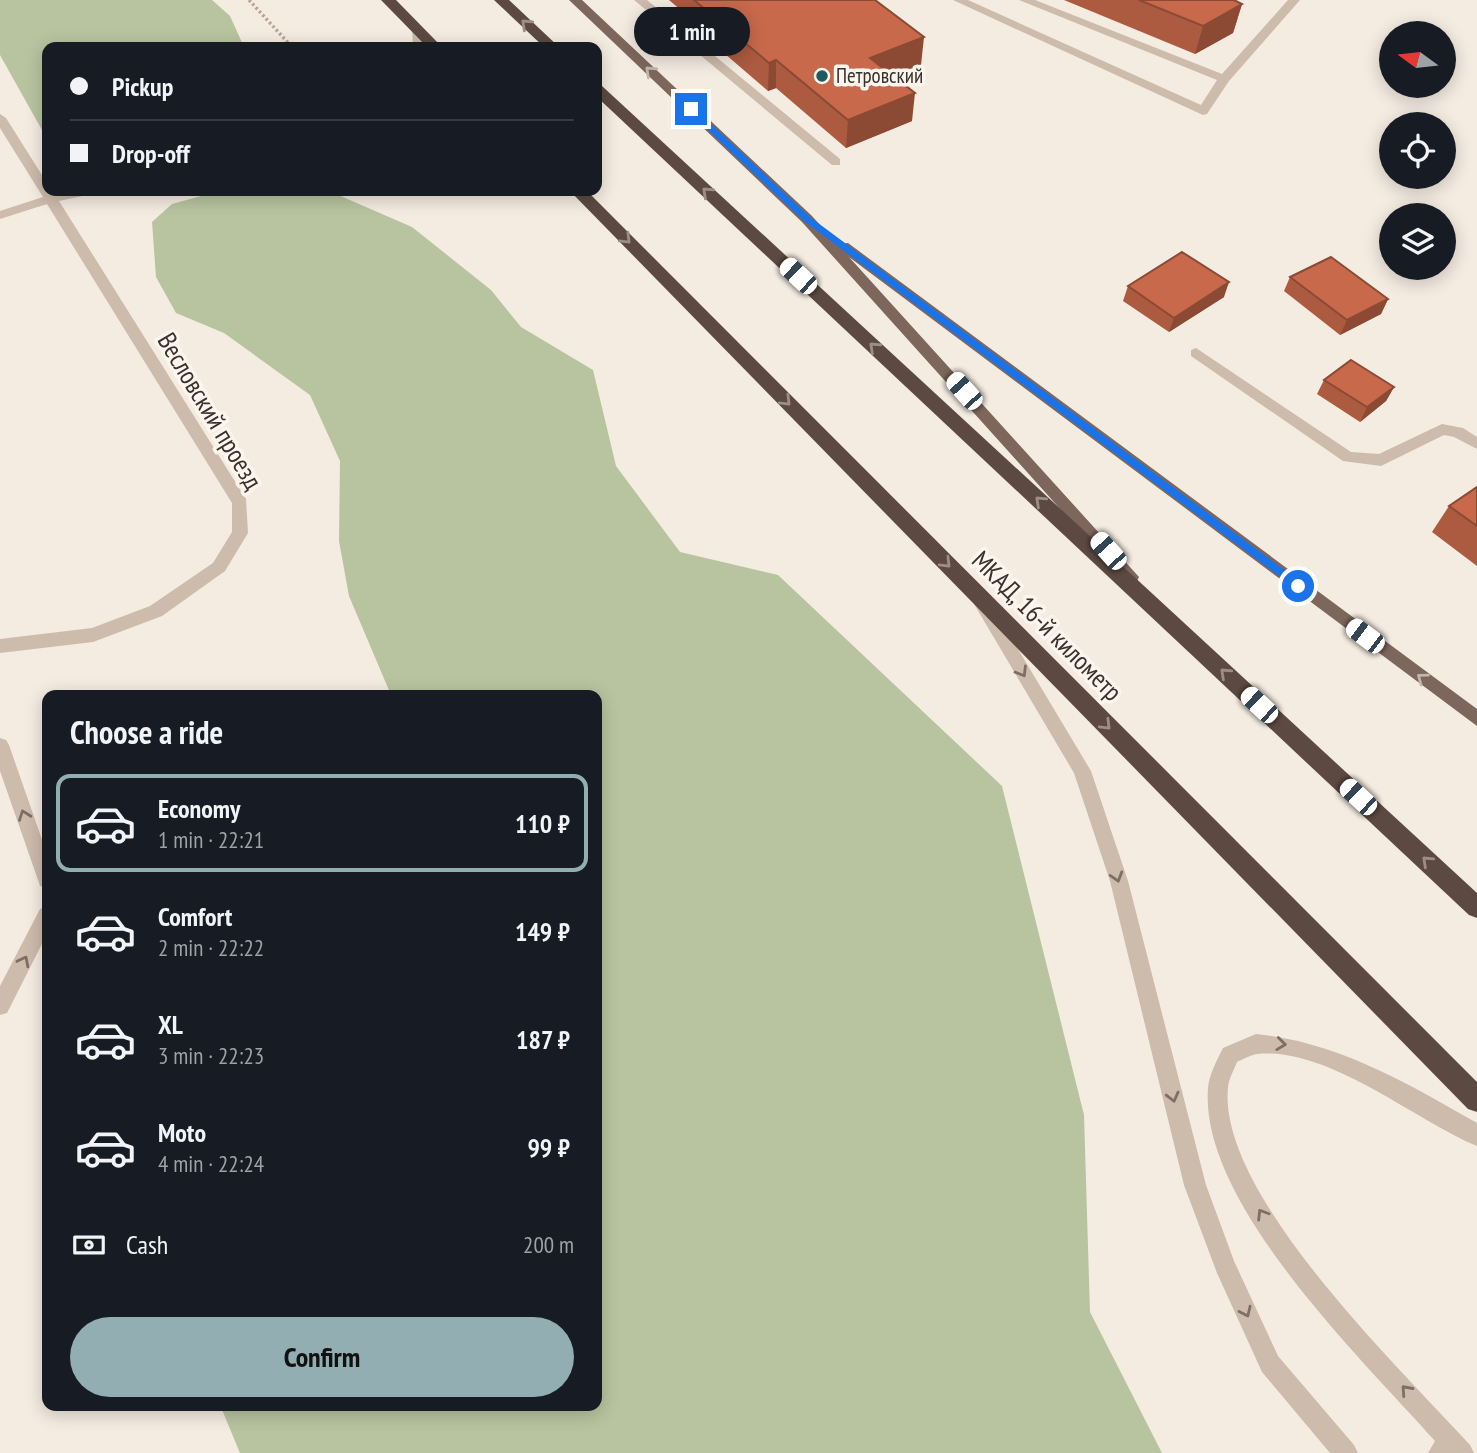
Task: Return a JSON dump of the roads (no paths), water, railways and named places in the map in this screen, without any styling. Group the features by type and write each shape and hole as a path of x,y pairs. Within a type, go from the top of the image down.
{"highway":[{"path":"388,0 430,42"},
{"path":"501,0 547,42"},
{"path":"602,94 1477,908"},
{"name":"МКАД, 16-й километр","path":"583,196 1477,1100"}],"main road":[{"path":"575,0 807,219 1180,631"},
{"path":"807,219 1477,719"}],"street":[{"path":"640,0 835,162"},
{"path":"959,0 1203,111 1224,79 1294,0"},
{"path":"1025,0 1224,79"},
{"path":"418,30 419,42"},
{"name":"Весловский проезд","path":"0,118 42,185"},
{"name":"Весловский проезд","path":"0,646 93,635 156,611 219,567 240,533 240,503 49,196"},
{"path":"0,215 64,196"},
{"path":"1196,353 1348,457 1381,460 1442,429 1458,432 1477,444"},
{"path":"975,592 1082,771 1119,881 1195,1185 1225,1265 1270,1364 1346,1453"},
{"path":"0,745 42,866"},
{"path":"0,1006 42,925"},
{"path":"1451,1449 1305,1278 1258,1210 1230,1153 1216,1108 1218,1080 1226,1058 1242,1046 1268,1043 1293,1046 1325,1057 1395,1090 1477,1135"}],"place":[{"name":"Петровский","path":"822,76"}]}
